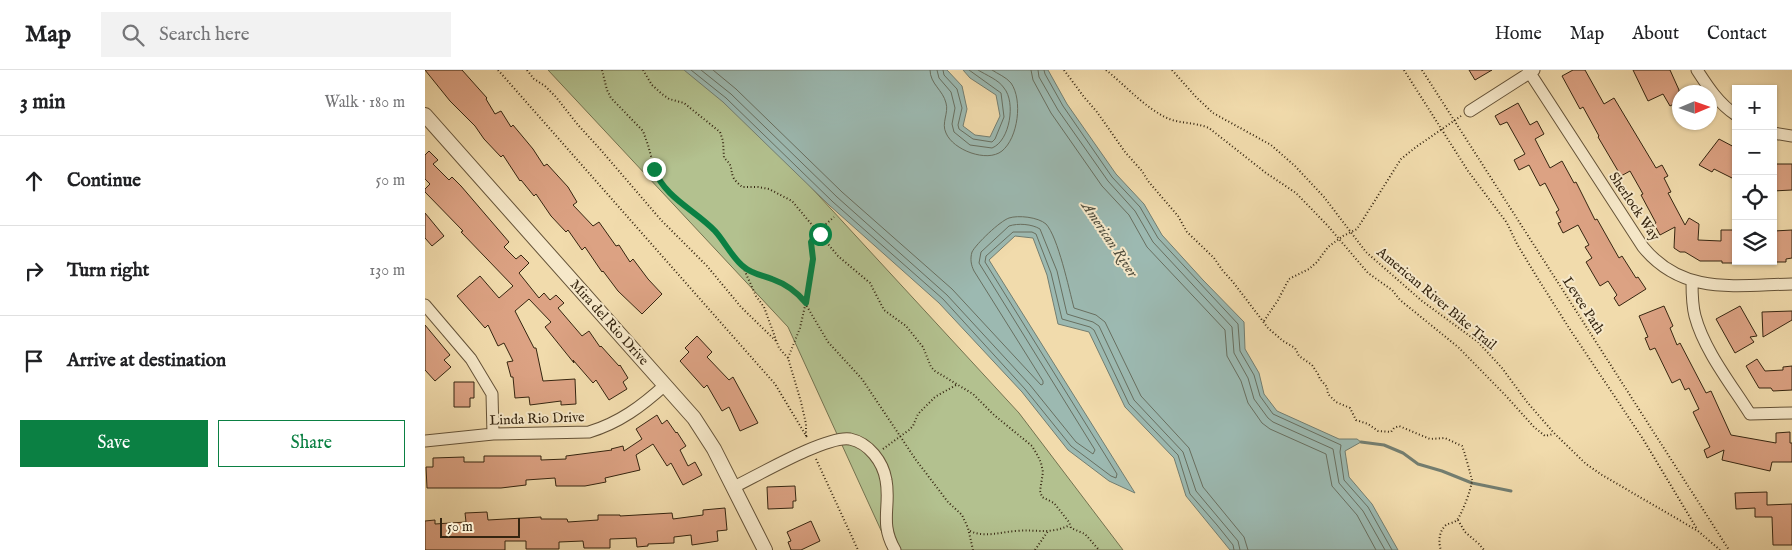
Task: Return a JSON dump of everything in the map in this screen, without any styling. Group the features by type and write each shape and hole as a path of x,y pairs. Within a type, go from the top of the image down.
{"street":[{"path":"1697,70 1709,89 1720,102 1732,112"},
{"path":"1469,111 1531,71"},
{"name":"Sherlock Way","path":"1531,71 1643,247 1661,266 1676,275 1692,281 1718,286 1792,284"},
{"name":"Mira del Rio Drive","path":"425,115 703,430 734,487 762,549"},
{"path":"1777,134 1792,136"},
{"path":"1692,281 1692,300 1699,328 1705,342 1750,414 1792,413"},
{"path":"425,305 471,359 493,394 493,434"},
{"name":"Linda Rio Drive","path":"425,441 493,434 589,432 604,428 633,411 665,385"},
{"path":"734,487 812,448 829,442 850,439 875,454 883,467 887,482 885,527 895,550"}],"path":[{"path":"498,70 775,384 806,436 858,550"},
{"path":"527,70 534,79 545,86 556,97 661,220 707,266 741,307 777,342"},
{"path":"603,70 607,90 611,98 645,135 654,169 660,181 677,201 715,231 743,267 756,296 764,307 777,342 782,352 788,358 803,409 806,436"},
{"path":"643,70 652,85 662,94 684,103 720,132 723,141 724,158 730,164 733,177 737,183 742,187 763,188 792,201 838,256 870,284 884,310 906,326 923,347 935,371 973,394 994,415 1032,446 1041,463 1043,472 1040,491 1042,497 1054,502 1071,528 1085,534 1099,550"},
{"path":"1064,70 1125,152 1178,216 1187,232 1214,258 1276,335 1295,348 1299,356 1312,365 1327,387 1328,394 1336,402 1350,408 1356,420 1368,424 1379,432 1391,432 1399,426 1430,439 1449,439 1462,446 1472,483 1457,520 1441,530 1439,542 1441,550"},
{"path":"1106,70 1145,104 1169,119 1183,123 1199,124 1209,128 1266,173 1296,193 1368,272 1392,290 1400,300 1463,352 1534,427 1545,436 1554,433"},
{"name":"American River Bike Trail","path":"1172,70 1213,113 1271,145 1295,166 1324,197 1366,252 1391,275 1485,349 1554,433 1586,464 1698,531 1720,550"},
{"path":"1404,70 1482,191 1507,223 1517,244 1573,336 1643,439 1698,531"},
{"name":"Levee Path","path":"1422,70 1729,550"},
{"path":"1264,321 1289,279 1309,269 1328,247 1357,229 1401,158 1469,111"},
{"path":"788,358 800,328 806,303 813,259 811,242 818,231 834,217"},
{"path":"743,267 755,274 771,278 785,285 796,292 806,303 828,342 862,379 900,437 943,496 962,515 969,531 973,550"},
{"path":"875,454 913,426 918,414 935,397 956,385"},
{"path":"1457,520 1465,532 1484,550"},
{"path":"969,531 978,535 1019,530 1039,532 1055,531 1070,526"},
{"path":"1035,550 1048,531"}],"green space":[{"path":"548,70 703,70 1019,413 1123,550 890,550 788,327"}],"water":[{"name":"American River","path":"684,70 947,70 962,86 967,109 963,126 975,135 990,137 1000,116 996,95 970,78 963,70 1048,70 1067,104 1116,174 1144,204 1162,235 1244,322 1245,349 1259,373 1264,394 1277,411 1339,439 1357,439 1361,442 1345,451 1349,477 1372,504 1398,550 1230,550 1186,496 1174,458 1125,407 1089,332 1058,324 1047,275 1033,238 1015,236 989,260 1135,493 1109,481 1068,450 1022,392 939,303 829,205 723,102"}],"building":[{"path":"425,70 462,70 487,98 495,114 501,111 511,127 513,125 544,166 547,164 568,187 577,202 573,205 593,226 599,222 616,246 619,245 630,262 633,259 662,294 642,314 618,291 585,247 582,250 568,230 566,232 551,216 536,194 534,196 520,181 503,155 501,157 484,139 475,126 450,101"},
{"path":"1469,70 1492,70 1475,80"},
{"path":"1573,70 1585,70 1604,104 1614,98 1656,168 1662,165 1668,176 1664,178 1671,192 1668,193 1685,225 1689,218 1699,224 1698,240 1721,241 1721,230 1732,230 1732,263 1700,261 1685,252 1680,252 1674,248 1675,227 1660,235 1654,224 1656,223 1641,195 1643,194 1630,171 1621,176 1583,107 1580,109 1562,76"},
{"path":"1633,70 1670,70 1677,85 1672,85 1672,105 1670,106 1663,94 1648,101"},
{"path":"1518,103 1530,125 1537,121 1544,134 1535,139 1550,168 1562,161 1619,258 1622,256 1636,278 1638,277 1646,289 1619,306 1614,298 1617,295 1608,281 1600,286 1586,262 1592,258 1585,247 1589,245 1578,225 1563,233 1558,223 1561,222 1556,212 1559,210 1545,183 1540,186 1529,165 1519,170 1514,160 1525,154 1507,122 1500,125 1495,116"},
{"path":"1719,139 1732,146 1732,178 1714,169 1712,172 1699,165"},
{"path":"429,151 438,160 433,164 449,180 452,177 461,186 509,242 504,247 516,259 521,255 529,263 519,273 539,298 544,293 550,300 556,295 564,303 558,308 582,336 589,331 600,347 620,365 628,378 623,382 627,389 609,400 596,380 593,383 545,327 551,322 529,299 515,311 534,348 536,348 543,381 575,379 576,404 561,405 561,401 530,405 529,397 515,398 513,377 511,377 507,362 513,361 504,343 498,346 488,325 485,328 457,296 480,276 499,298 513,286 425,192 425,189 430,184 425,179 425,155"},
{"path":"1777,164 1792,164 1792,190 1777,191"},
{"path":"425,213 444,236 432,246 425,238"},
{"path":"1792,230 1792,258 1786,259 1786,262 1777,262 1777,231"},
{"path":"1664,306 1673,326 1670,328 1677,345 1680,343 1706,393 1711,391 1731,435 1776,443 1776,433 1790,432 1792,462 1772,462 1770,471 1722,460 1724,450 1707,458 1704,450 1710,447 1693,412 1699,409 1689,388 1685,390 1680,379 1672,383 1655,348 1650,350 1645,338 1648,337 1639,316"},
{"path":"1740,306 1757,336 1750,337 1754,342 1735,353 1716,319"},
{"path":"1792,311 1792,320 1763,337 1762,312"},
{"path":"425,325 450,355 444,360 451,367 435,381 425,370"},
{"path":"697,336 712,352 707,357 729,380 733,377 758,423 740,431 729,407 722,411 707,385 704,388 680,361 689,352 685,348"},
{"path":"1757,359 1765,371 1783,370 1783,367 1792,366 1792,390 1773,391 1771,388 1759,388 1746,366"},
{"path":"454,382 474,382 474,398 470,398 470,407 454,407"},
{"path":"657,415 662,424 667,420 686,446 680,450 688,466 695,462 702,475 683,485 671,463 667,466 653,444 636,455 640,470 605,478 606,482 585,486 556,486 555,478 526,480 526,485 501,488 427,488 426,467 433,467 433,458 464,457 464,462 484,462 484,456 541,456 541,460 566,459 566,456 612,450 623,446 624,451 642,439 636,429"},
{"path":"795,486 796,501 793,501 793,508 768,509 767,487"},
{"path":"1767,492 1767,505 1792,504 1792,545 1773,545 1772,517 1755,517 1755,508 1736,509 1735,493"},
{"path":"725,508 727,530 717,531 718,541 692,545 691,535 674,537 674,543 648,544 648,546 637,547 636,538 610,539 610,548 584,548 583,541 559,542 559,549 526,549 526,541 505,541 505,550 425,550 425,521 435,520 435,524 466,522 465,513 487,512 488,520 541,517 541,519 567,519 568,522 598,520 598,515 620,516 672,513 673,519 703,515 703,510"},
{"path":"811,521 820,541 801,550 791,550 788,542 791,541 787,532"}],"waterway":[{"path":"1361,442 1384,445 1403,453 1418,464 1472,483 1511,491"}],"route":[{"path":"654,169 657,178 668,192 715,231 743,267 755,274 771,278 791,288 806,303 813,259 810,247 811,242 818,231 820,234"}]}
